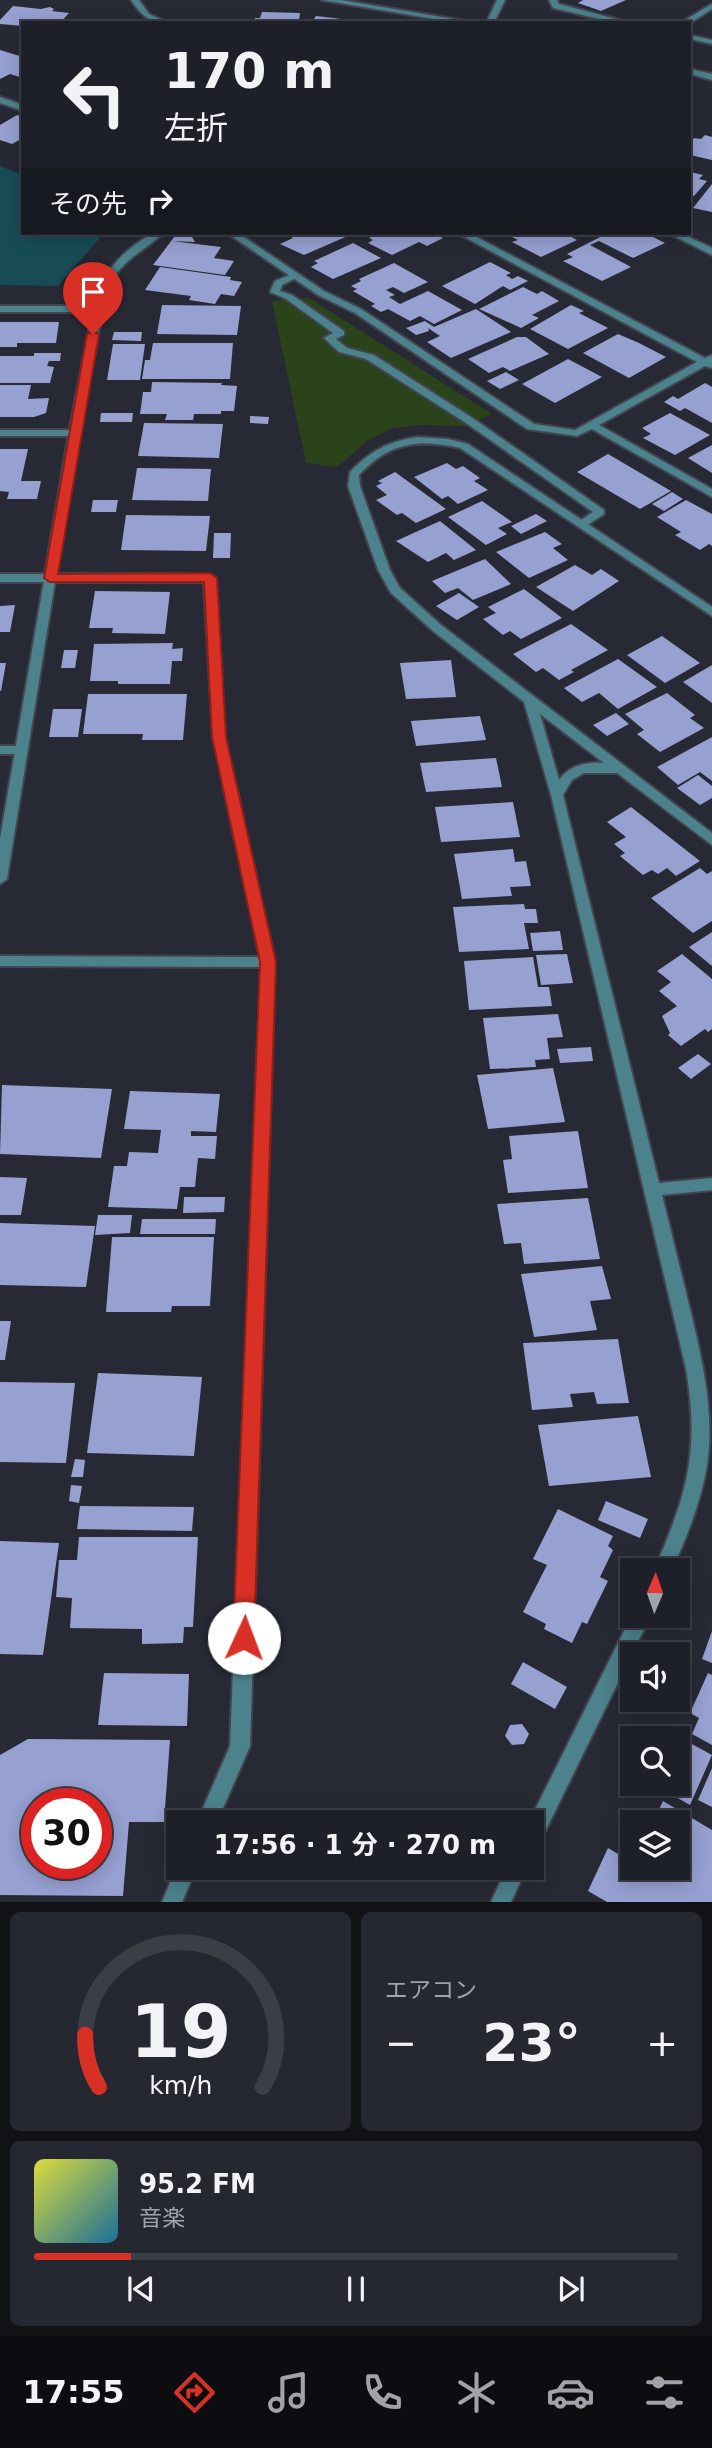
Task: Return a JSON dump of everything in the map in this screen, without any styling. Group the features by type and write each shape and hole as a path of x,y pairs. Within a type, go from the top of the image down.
{"street":[{"path":"135,0 146,16 160,21"},
{"path":"327,0 461,21"},
{"path":"491,21 501,0"},
{"path":"553,0 556,6 619,21"},
{"path":"687,21 712,6"},
{"path":"691,37 712,42"},
{"path":"691,72 712,77"},
{"path":"0,100 21,107"},
{"path":"0,879 102,289 116,266 133,250 156,235"},
{"path":"235,235 321,293 358,311 531,427 577,433 710,361"},
{"path":"466,235 710,361"},
{"path":"677,235 712,252"},
{"path":"295,276 278,283 275,292 289,297 340,333 329,338 343,350 370,357 470,421 600,512 582,524"},
{"path":"0,309 98,309"},
{"path":"592,425 712,494"},
{"path":"0,433 75,433"},
{"path":"712,612 464,446 445,441 405,441 385,447 370,456 354,474 354,486 384,570 395,590 437,628 712,840"},
{"path":"0,578 210,578 219,737 268,962 240,1746 212,1810"},
{"path":"530,700 557,795 653,1190 689,1339 700,1401 699,1461 683,1519 668,1558"},
{"path":"0,750 22,750"},
{"path":"557,795 564,779 575,771 591,767 620,770"},
{"path":"0,961 268,962"},
{"path":"653,1190 712,1184"},
{"path":"544,1813 636,1628"},
{"path":"172,1902 181,1880"},
{"path":"501,1902 511,1880"}],"green space":[{"path":"309,298 492,414 467,426 422,425 393,428 368,440 337,467 306,463 272,301"}],"water":[{"path":"0,166 21,174 21,235 102,235 58,286 0,285"}],"building":[{"path":"583,0 626,0 601,11 578,3"},
{"path":"13,6 41,9 50,7 54,9 52,11 69,13 62,21 21,21 21,26 0,24 0,20"},
{"path":"262,12 300,13 299,21 254,21 255,18 260,18"},
{"path":"316,16 359,21 312,21"},
{"path":"0,50 21,56 21,77 10,74 0,79"},
{"path":"17,115 21,116 21,139 12,144 0,140 0,125"},
{"path":"705,135 712,137 712,160 691,155 691,142 694,138 701,139"},
{"path":"691,172 703,175 699,179 707,181 694,196 691,194"},
{"path":"712,184 712,212 693,208"},
{"path":"288,235 350,235 304,255 280,244 293,238"},
{"path":"376,235 436,235 443,238 427,246 419,242 392,255 368,243 373,240 369,238"},
{"path":"568,235 577,240 541,257 512,242 518,240 510,236"},
{"path":"604,235 649,235 665,243 633,258 599,241 590,245 631,267 602,281 563,261 573,257 567,254"},
{"path":"175,236 192,237 195,242 172,241 221,247 214,258 234,261 225,275 153,265"},
{"path":"353,243 381,258 333,279 311,267 318,263 314,261"},
{"path":"490,262 511,273 506,275 512,279 518,276 528,281 510,290 503,286 475,304 442,286"},
{"path":"394,263 428,282 404,293 393,287 386,290 395,295 389,297 400,304 428,291 462,310 434,324 420,316 410,321 388,309 381,312 371,306 375,304 353,291 357,289 351,286 361,281 359,279"},
{"path":"160,267 231,277 230,280 242,282 234,296 221,294 215,304 189,300 191,296 145,290"},
{"path":"523,287 537,294 542,291 559,301 532,315 539,318 521,328 479,309"},
{"path":"162,305 241,306 237,335 157,334"},
{"path":"571,305 584,311 579,313 608,328 568,349 530,329"},
{"path":"476,309 511,332 451,358 427,342 440,336 428,328 429,331 416,335 406,328 425,321 434,327"},
{"path":"0,322 59,322 56,343 17,343 17,347 0,347"},
{"path":"114,332 142,332 141,341 112,340"},
{"path":"618,334 666,357 629,378 583,353"},
{"path":"517,337 526,337 549,354 510,371 503,367 489,373 468,359"},
{"path":"153,343 233,343 230,379 142,379 145,360 150,360"},
{"path":"113,344 145,344 140,380 107,380"},
{"path":"34,353 61,353 60,361 49,361 47,366 54,367 50,383 0,383 0,356 34,356"},
{"path":"568,359 602,377 555,403 522,384"},
{"path":"506,372 519,380 500,389 487,381"},
{"path":"152,382 222,383 221,385 237,386 234,411 194,414 193,420 165,420 167,414 140,414 143,392 151,392"},
{"path":"705,383 712,387 712,423 685,408 680,411 664,402 673,396 678,399"},
{"path":"0,385 31,385 28,399 49,398 46,413 34,417 0,417"},
{"path":"101,413 133,413 132,422 100,422"},
{"path":"670,413 710,435 675,455 643,438 651,434 642,428"},
{"path":"250,416 269,417 268,424 250,423"},
{"path":"144,423 223,424 219,458 138,456"},
{"path":"712,445 712,473 688,458"},
{"path":"0,449 28,449 21,481 41,481 37,499 7,499 9,492 0,491"},
{"path":"608,454 671,491 640,509 577,472"},
{"path":"447,463 456,469 463,466 480,478 474,481 488,490 458,504 448,496 442,499 414,477"},
{"path":"137,468 211,469 208,501 132,500"},
{"path":"395,472 446,509 416,523 402,513 397,515 376,500 387,495 376,486 382,483 378,481"},
{"path":"672,492 683,499 664,511 652,504"},
{"path":"93,500 118,500 116,512 91,512"},
{"path":"686,500 712,514 712,546 709,544 700,550 675,535 681,532 657,517"},
{"path":"482,501 512,522 498,528 507,534 486,545 448,517"},
{"path":"536,514 547,521 521,534 511,526"},
{"path":"126,515 210,516 206,551 121,550"},
{"path":"440,521 476,550 454,560 446,553 428,562 396,541"},
{"path":"545,532 562,544 553,548 568,560 529,578 496,552"},
{"path":"214,533 231,533 230,558 213,558"},
{"path":"485,559 511,584 473,600 458,588 445,593 432,581"},
{"path":"575,565 592,575 601,569 619,581 573,611 536,587"},
{"path":"524,589 562,618 521,639 510,631 503,635 483,619 496,613 488,607"},
{"path":"95,591 170,592 165,634 112,633 113,628 89,628"},
{"path":"459,593 479,607 457,620 436,606"},
{"path":"15,605 10,632 0,632 0,606"},
{"path":"571,624 608,650 571,670 574,672 559,680 543,668 536,672 513,654"},
{"path":"662,636 700,663 665,683 627,655"},
{"path":"173,643 172,649 183,648 182,661 172,661 170,684 90,681 94,644"},
{"path":"64,650 78,650 75,668 61,668"},
{"path":"618,659 657,687 618,709 599,693 582,702 564,688"},
{"path":"451,660 456,697 406,699 400,663"},
{"path":"0,663 6,663 1,691 0,691"},
{"path":"712,665 712,703 683,682"},
{"path":"667,693 695,715 690,718 704,728 660,752 637,734 644,730 625,714"},
{"path":"88,694 187,694 183,740 142,740 143,734 83,734"},
{"path":"53,709 82,709 78,737 49,737"},
{"path":"616,713 629,724 607,736 593,725"},
{"path":"480,716 486,740 416,746 411,721"},
{"path":"712,737 712,781 700,772 678,785 657,767"},
{"path":"496,758 502,787 426,792 420,763"},
{"path":"698,775 712,786 712,798 700,805 677,788"},
{"path":"513,802 520,837 441,842 435,807"},
{"path":"631,807 700,861 676,876 667,868 658,874 652,870 643,875 620,856 625,853 614,844 626,837 607,822"},
{"path":"513,849 515,862 526,861 531,886 510,887 512,896 462,899 454,854"},
{"path":"700,868 707,874 712,871 712,921 693,933 651,898"},
{"path":"524,904 525,909 536,909 538,923 524,923 529,949 459,952 453,907"},
{"path":"560,931 563,950 533,951 530,933"},
{"path":"712,932 712,966 689,947"},
{"path":"567,954 573,983 541,985 536,955"},
{"path":"682,954 712,979 712,1029 708,1032 705,1029 681,1046 668,1035 670,1033 662,1016 677,1006 659,991 671,982 657,971"},
{"path":"533,957 538,987 549,987 552,1006 469,1010 464,961"},
{"path":"558,1014 563,1037 547,1038 550,1059 535,1060 536,1067 490,1069 483,1018"},
{"path":"591,1047 593,1061 560,1063 557,1049"},
{"path":"698,1054 711,1064 691,1079 678,1068"},
{"path":"553,1068 565,1122 488,1129 477,1075"},
{"path":"2,1085 112,1089 101,1158 0,1154"},
{"path":"130,1091 220,1094 216,1132 191,1131 191,1136 217,1136 215,1159 198,1158 195,1187 180,1187 177,1209 108,1207 114,1166 127,1166 129,1152 158,1153 161,1130 124,1129"},
{"path":"578,1131 588,1188 508,1193 503,1160 512,1159 509,1136"},
{"path":"0,1177 27,1178 21,1215 0,1215"},
{"path":"184,1197 225,1197 224,1212 183,1213"},
{"path":"588,1198 600,1259 524,1264 521,1243 504,1244 497,1204"},
{"path":"98,1215 132,1215 130,1233 95,1235"},
{"path":"142,1219 216,1219 215,1234 140,1234"},
{"path":"0,1223 95,1226 86,1287 0,1285"},
{"path":"112,1237 214,1237 210,1306 172,1306 171,1312 106,1312"},
{"path":"602,1266 611,1299 590,1301 597,1330 534,1337 521,1274"},
{"path":"0,1321 11,1321 5,1360 0,1360"},
{"path":"618,1339 629,1403 597,1404 594,1392 570,1394 573,1407 532,1410 523,1343"},
{"path":"98,1373 202,1377 194,1456 87,1453"},
{"path":"0,1382 75,1383 66,1463 0,1462"},
{"path":"638,1416 651,1477 549,1486 538,1425"},
{"path":"75,1459 85,1460 83,1477 71,1477"},
{"path":"71,1485 82,1486 79,1503 69,1501"},
{"path":"606,1501 648,1519 640,1538 598,1520"},
{"path":"80,1506 194,1507 192,1531 77,1529"},
{"path":"558,1509 613,1536 608,1546 613,1550 600,1577 608,1581 587,1624 582,1622 572,1643 544,1629 546,1624 523,1612 547,1565 533,1559"},
{"path":"79,1537 198,1537 193,1627 184,1627 183,1643 142,1644 142,1629 70,1628 72,1598 56,1597 59,1560 77,1560"},
{"path":"0,1541 59,1543 43,1655 0,1654"},
{"path":"712,1631 712,1663 702,1659"},
{"path":"523,1662 567,1687 555,1709 511,1684"},
{"path":"104,1673 189,1674 187,1726 98,1725"},
{"path":"708,1673 712,1675 712,1745 692,1734 699,1718 690,1713"},
{"path":"522,1724 529,1734 524,1744 512,1745 505,1736 510,1725"},
{"path":"28,1739 170,1740 164,1822 129,1822 123,1896 0,1895 0,1755"},
{"path":"690,1743 712,1755 690,1805 674,1796 690,1796"},
{"path":"712,1768 712,1807 698,1800"},
{"path":"663,1801 678,1810 659,1810"},
{"path":"690,1817 712,1830 712,1902 607,1902 588,1891 608,1848 620,1855 620,1880 690,1880"}],"route":[{"path":"93,334 50,578 210,578 219,737 268,962 244,1638"}]}
